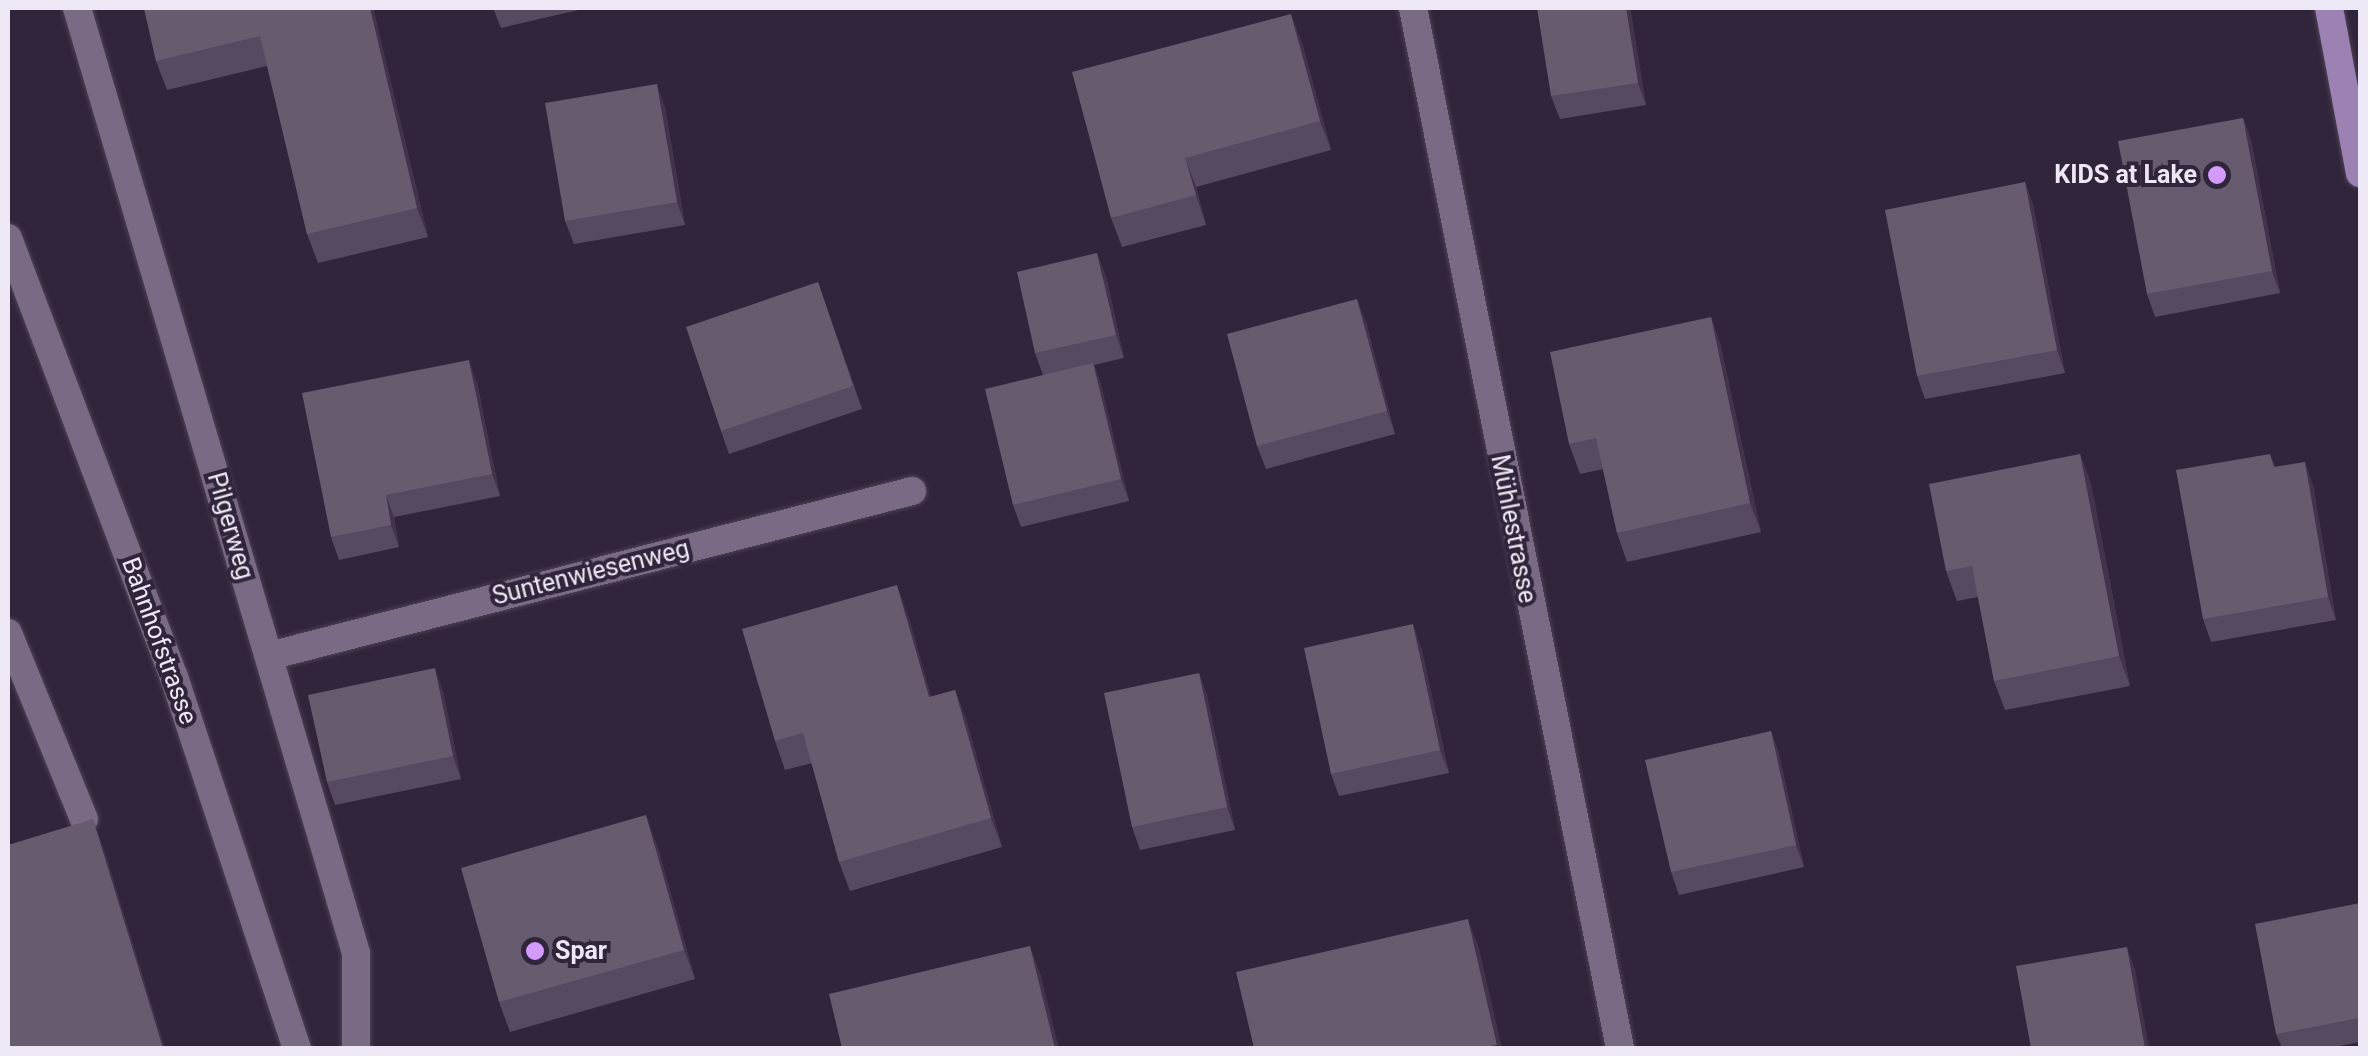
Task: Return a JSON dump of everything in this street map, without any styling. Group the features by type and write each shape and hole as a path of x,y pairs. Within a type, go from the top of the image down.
{"main road":[{"path":"2329,8 2360,173"}],"street":[{"name":"Pilgerweg","path":"77,8 356,953 356,1048"},
{"name":"Mühlestrasse","path":"1412,8 1620,1048"},
{"name":"Bahnhofstrasse","path":"8,238 174,677 297,1048"},
{"name":"Suntenwiesenweg","path":"269,656 912,491"},
{"path":"8,633 84,819"}],"building":[{"path":"144,8 370,8 417,208 307,234 260,36 156,61"},
{"path":"1537,8 1626,8 1638,83 1551,96"},
{"path":"1291,14 1320,121 1185,158 1196,195 1111,218 1072,72"},
{"path":"657,84 677,202 565,221 545,103"},
{"path":"2243,118 2272,271 2147,294 2118,141"},
{"path":"2025,182 2057,350 1917,376 1885,210"},
{"path":"1097,253 1116,335 1035,353 1017,272"},
{"path":"818,282 853,386 721,431 686,327"},
{"path":"1357,299 1387,411 1257,446 1227,334"},
{"path":"1711,317 1750,503 1617,533 1596,438 1569,444 1550,352"},
{"path":"469,360 492,474 386,495 391,525 331,537 302,393"},
{"path":"1093,363 1121,479 1013,505 985,389"},
{"path":"2080,454 2119,656 1994,681 1972,566 1946,571 1929,484"},
{"path":"2270,454 2273,467 2305,462 2328,597 2203,619 2176,470"},
{"path":"897,585 929,697 955,690 991,818 839,862 803,733 775,741 742,629"},
{"path":"1413,624 1440,750 1331,774 1304,648"},
{"path":"435,668 453,756 327,782 308,695"},
{"path":"1199,673 1227,807 1132,827 1104,693"},
{"path":"1771,731 1796,845 1671,872 1645,760"},
{"path":"646,815 684,950 499,1002 461,868"},
{"path":"93,819 163,1048 8,1048 8,845"},
{"path":"2360,903 2360,1018 2276,1034 2255,924"},
{"path":"1468,919 1497,1045 1254,1048 1236,972"},
{"path":"1030,946 1055,1048 842,1048 829,994"},
{"path":"2127,947 2145,1048 2031,1048 2016,966"}],"place":[{"name":"KIDS at Lake","path":"2217,175"},
{"name":"Spar","path":"535,951"}]}
